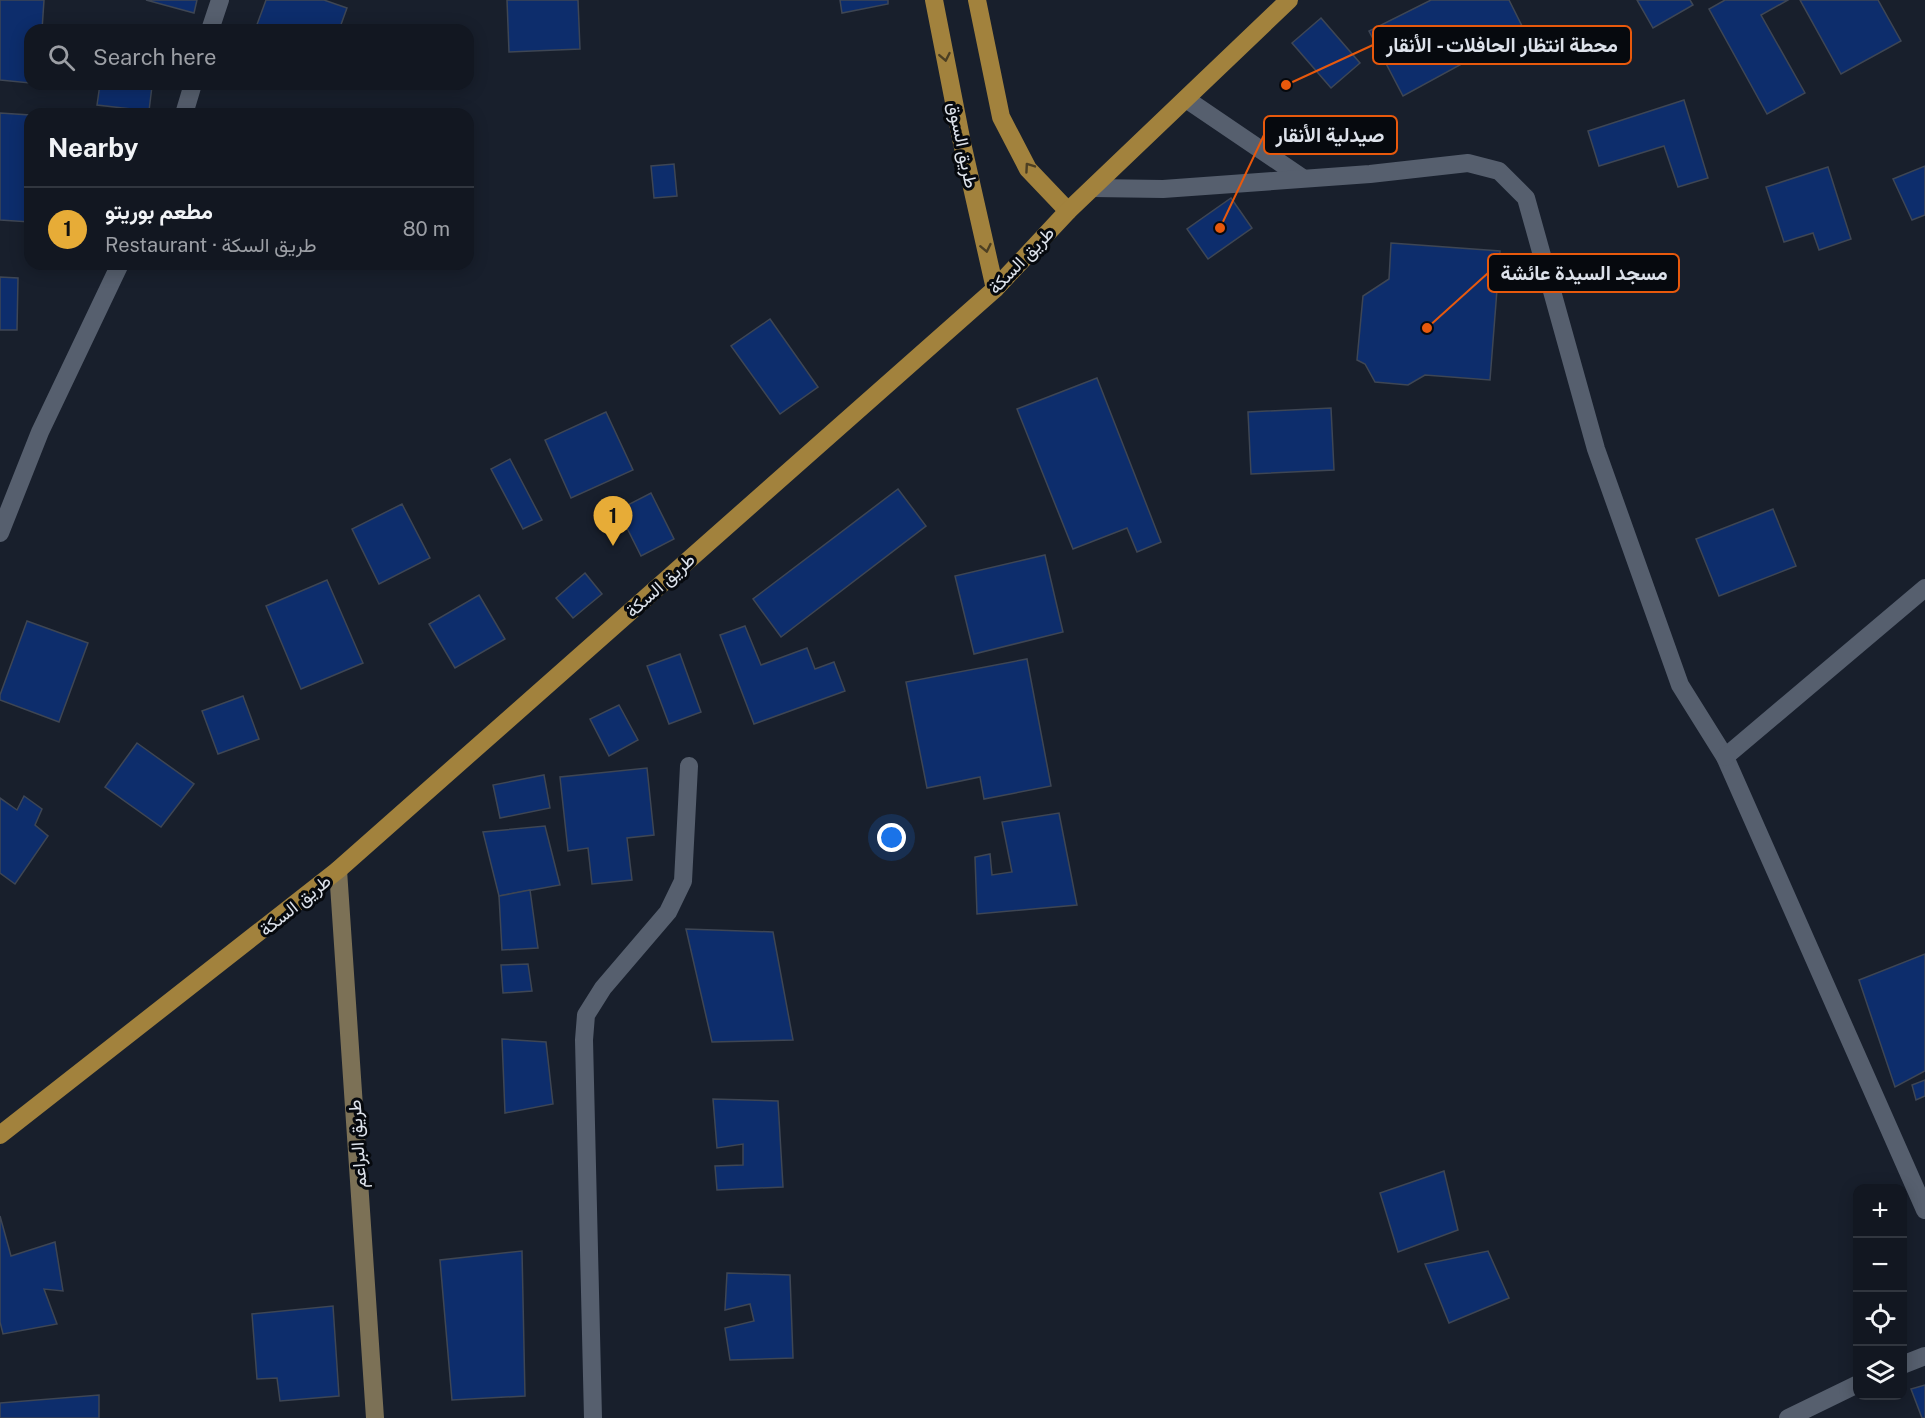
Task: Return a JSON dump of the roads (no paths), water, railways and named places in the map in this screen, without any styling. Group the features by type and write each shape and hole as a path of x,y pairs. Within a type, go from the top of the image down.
{"main road":[{"name":"طريق السوق","path":"934,0 994,289"},
{"path":"977,0 1001,117 1028,169 1068,211"},
{"name":"طريق السكة","path":"0,1135 338,870 994,289 1068,211 1289,0"}],"street":[{"path":"212,24 220,0"},
{"path":"186,108 191,90"},
{"path":"1186,99 1301,177"},
{"path":"1093,188 1163,189 1301,177 1370,174 1468,163 1499,171 1526,198 1596,449 1680,685 1725,757 1925,1210"},
{"path":"0,533 40,432 117,270"},
{"path":"1725,757 1925,588"},
{"path":"593,1418 584,1040 586,1015 603,988 668,912 683,881 689,766"},
{"name":"طريق البراعم","path":"338,870 375,1418"},
{"path":"1907,1363 1925,1356"},
{"path":"1788,1418 1853,1386"}],"place":[{"name":"محطة انتظار الحافلات - الأنقار","path":"1286,85"},
{"name":"صيدلية الأنقار","path":"1220,228"},
{"name":"مسجد السيدة عائشة","path":"1427,328"},
{"name":"مطعم بوريتو","path":"613,546"}]}
